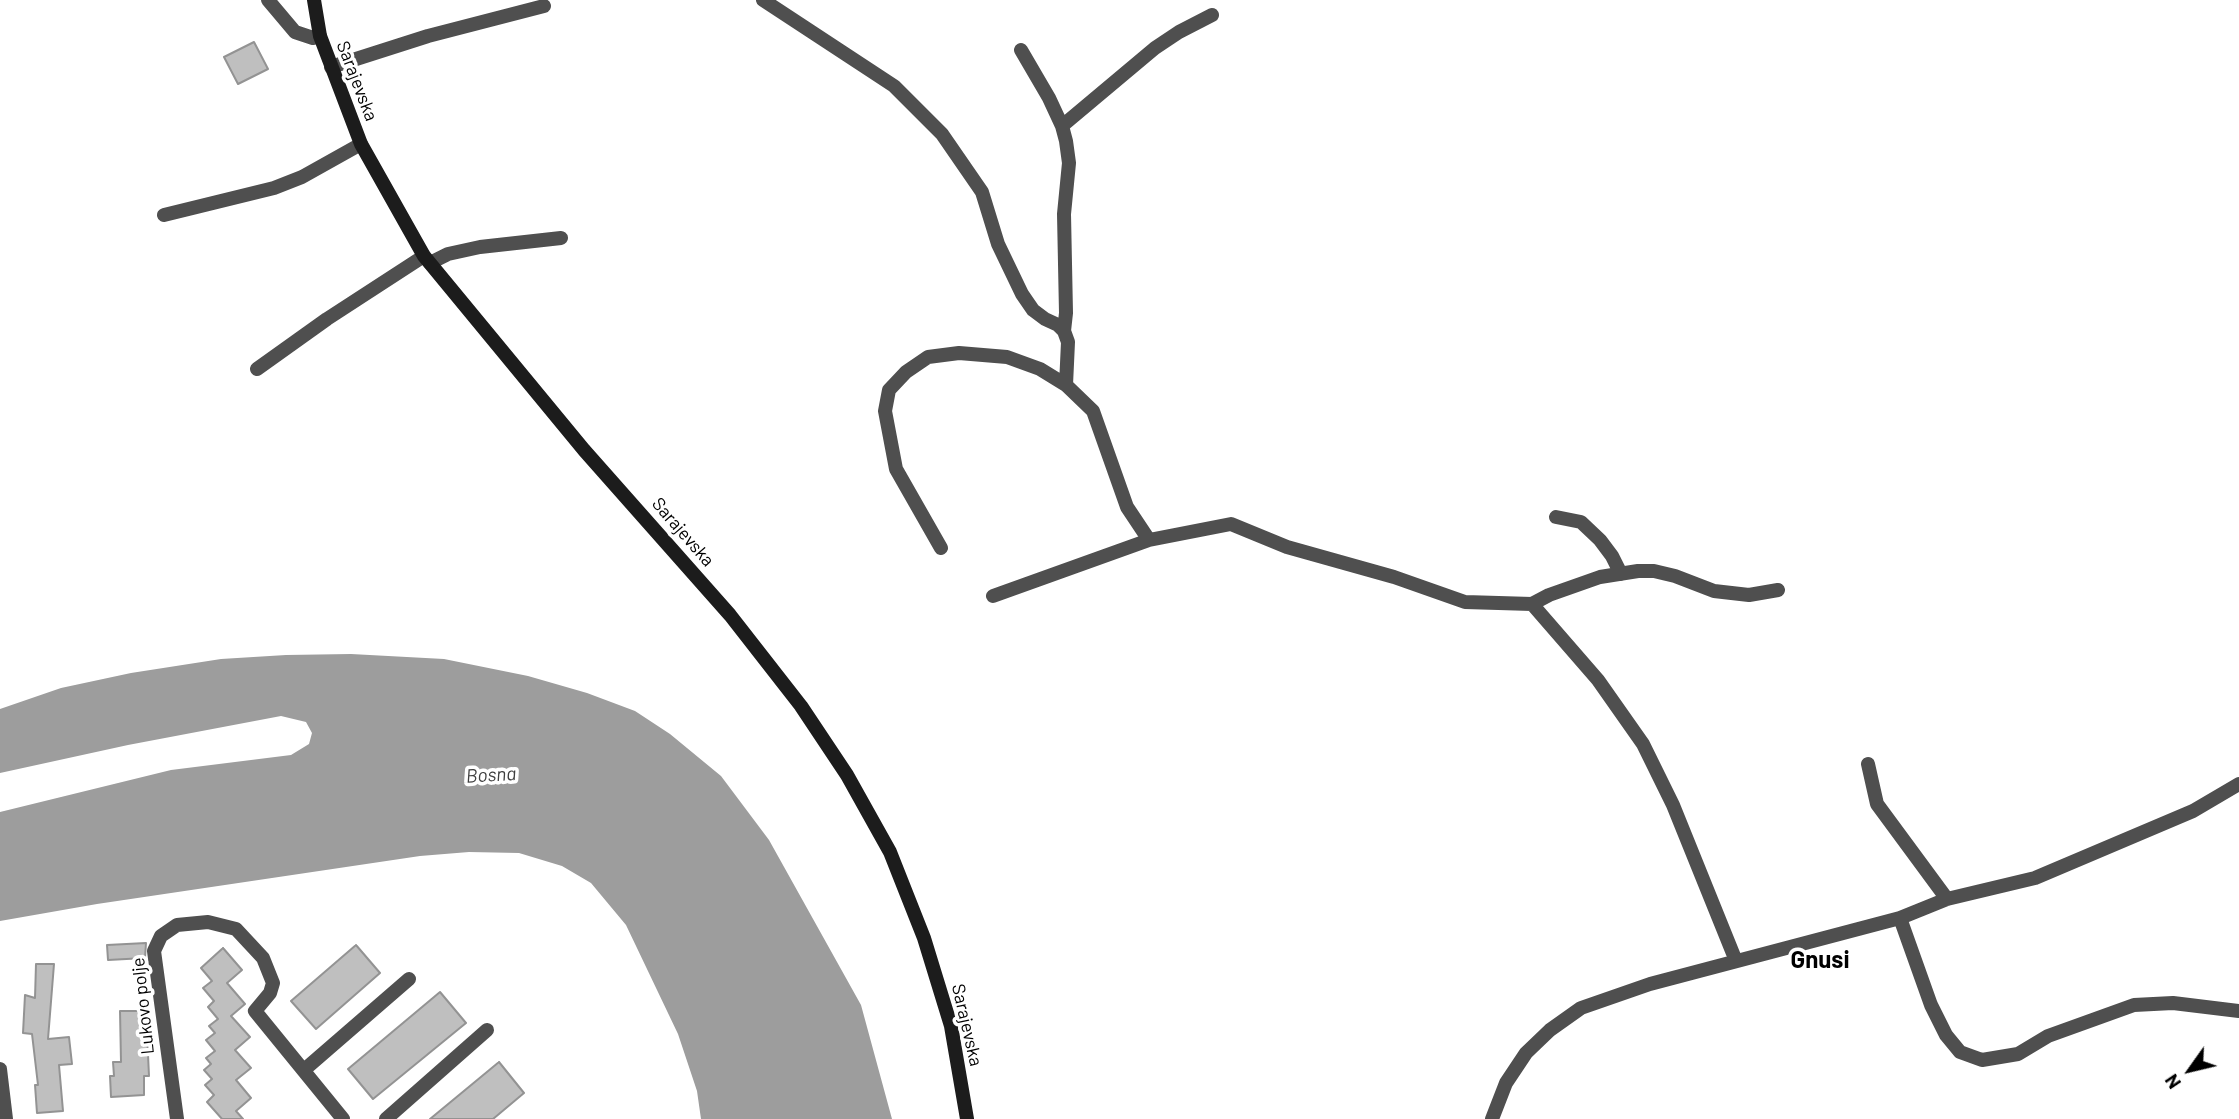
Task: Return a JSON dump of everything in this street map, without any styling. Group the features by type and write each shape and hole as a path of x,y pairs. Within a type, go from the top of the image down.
{"main road":[{"name":"Sarajevska","path":"314,0 320,36 360,144 427,260 584,450 730,615 801,706 847,775 890,852 924,938 951,1026 967,1119"}],"street":[{"path":"268,0 295,32 313,38 320,36"},
{"path":"764,0 894,86 942,134 982,192 998,244 1022,294 1033,310 1065,331"},
{"path":"331,67 428,36 544,6"},
{"path":"1062,126 1156,48 1179,32 1212,15"},
{"path":"1021,50 1062,126 1069,163 1064,214 1065,331 1068,342 1066,385"},
{"path":"164,215 274,188 302,177 360,144"},
{"path":"257,369 327,318 427,260 480,247 561,238"},
{"path":"941,548 896,468 885,411 890,390 906,372 928,358 959,353 1007,357 1040,369 1066,385 1093,411 1127,507 1149,540"},
{"path":"1556,517 1581,522 1612,556 1620,574"},
{"path":"993,596 1149,540 1231,524 1287,547 1394,577 1465,602 1532,604 1600,577 1654,571 1714,591 1749,595 1778,590"},
{"path":"1532,604 1598,680 1643,744 1673,805 1736,961"},
{"path":"1868,764 1877,804 1947,899"},
{"path":"1492,1119 1506,1083 1526,1053 1550,1030 1581,1008 1650,984 1900,918 1947,899 2035,878 2193,811 2239,784"},
{"path":"1900,918 1931,1005 1946,1035 1960,1052 1982,1060 2018,1054 2048,1036 2134,1005 2173,1003 2239,1011"},
{"name":"Lukovo polje","path":"177,1119 154,951 161,936 177,925 208,922 236,929 263,958 274,983 270,993 255,1011 343,1119"},
{"path":"304,1070 409,979"},
{"path":"386,1119 487,1030"},
{"path":"0,1069 6,1119"}],"water":[{"name":"Bosna","path":"351,654 444,659 528,676 587,693 635,711 670,734 721,776 769,840 861,1005 892,1119 701,1119 697,1091 678,1034 626,925 591,883 562,866 519,853 469,852 420,856 0,921 0,812 171,770 291,755 309,744 312,733 306,722 281,716 0,773 0,709 61,688 131,673 221,659"}],"building":[{"path":"254,42 268,69 238,84 224,57"},
{"path":"146,943 145,958 108,960 107,945"},
{"path":"356,945 380,973 316,1029 291,1001"},
{"path":"223,948 242,970 227,983 245,1004 231,1016 250,1037 235,1050 251,1068 236,1080 251,1098 236,1111 243,1119 222,1119 207,1102 214,1095 205,1085 212,1079 204,1070 211,1064 206,1058 215,1051 206,1040 215,1033 209,1026 218,1019 208,1007 214,1001 203,988 212,981 201,968"},
{"path":"36,964 54,964 48,1039 69,1037 72,1064 59,1065 63,1111 37,1113 35,1085 38,1085 32,1034 23,1033 25,995 35,998"},
{"path":"440,992 466,1023 373,1099 348,1069"},
{"path":"120,1011 146,1011 149,1076 144,1076 144,1095 111,1097 110,1076 114,1076 113,1062 121,1062"},
{"path":"499,1062 524,1093 493,1119 430,1119"}],"district":[{"name":"Gnusi","path":"1820,960"}]}
